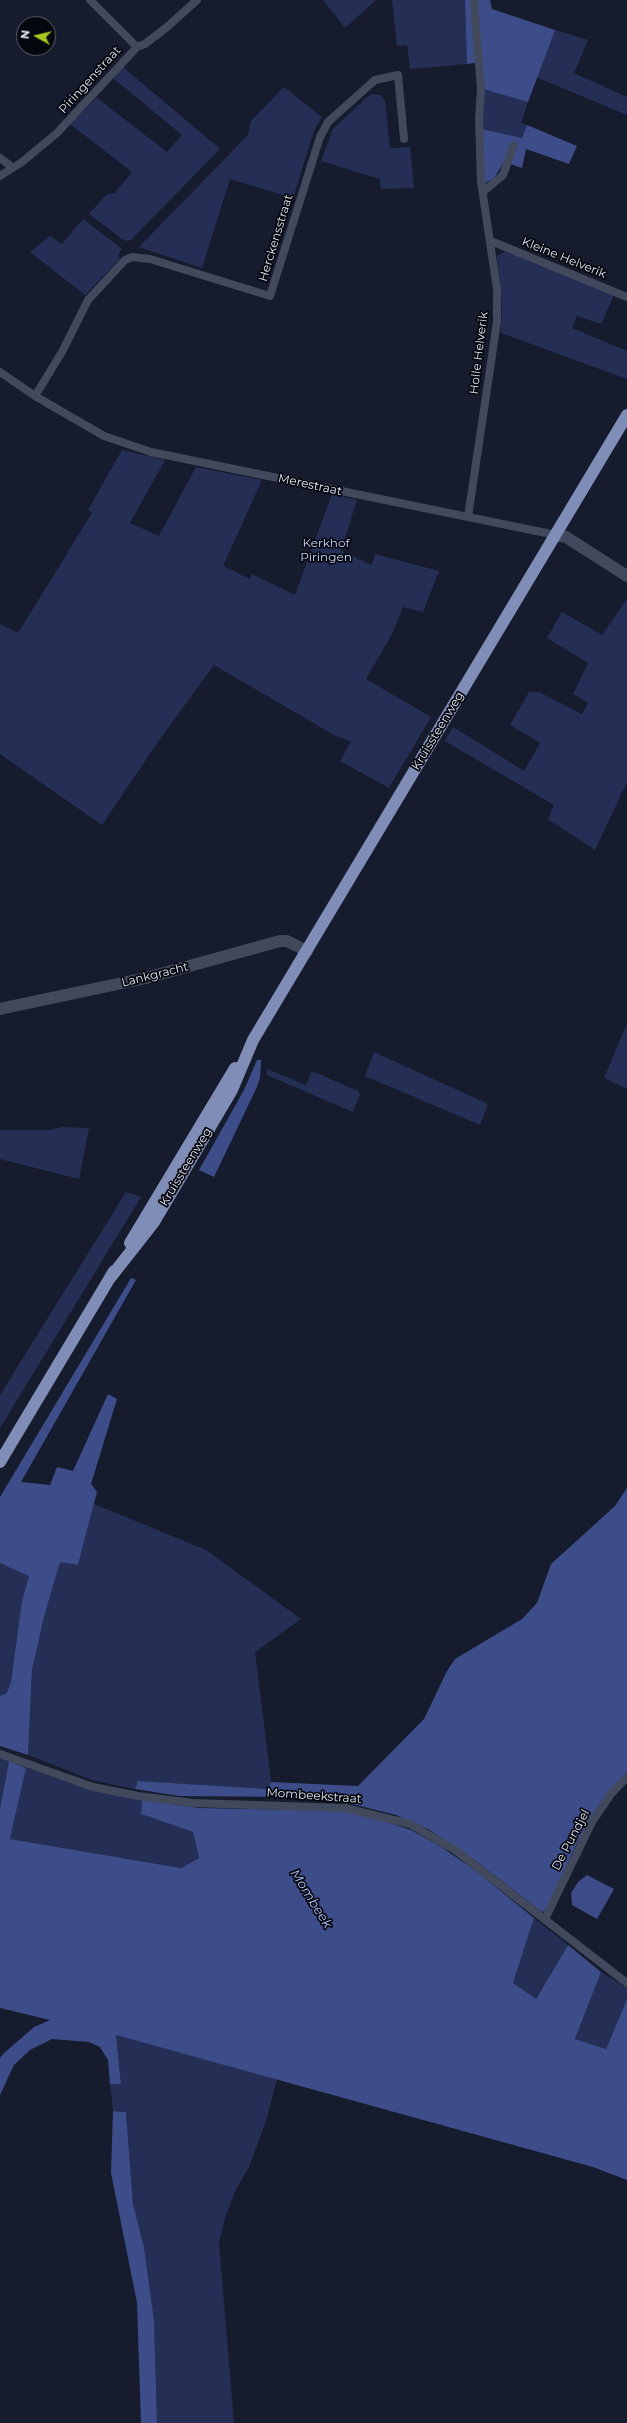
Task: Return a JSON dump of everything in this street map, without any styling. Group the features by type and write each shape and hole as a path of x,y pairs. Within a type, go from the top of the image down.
{"main road":[{"name":"Kruissteenweg","path":"0,1462 110,1278 154,1199 224,1085 250,1047 627,415"}],"street":[{"path":"90,0 137,47"},
{"name":"Piringenstraat","path":"0,176 44,144 69,122 137,47 145,44 167,27 197,0"},
{"name":"Holle Helverik","path":"468,517 497,322 497,289 479,156 481,90 474,0"},
{"name":"Herckensstraat","path":"35,396 62,352 88,300 125,260 132,257 150,259 270,296 320,137 328,122 375,80 398,75 404,139"},
{"path":"483,192 503,175 514,145"},
{"path":"0,158 12,167"},
{"name":"Kleine Helverik","path":"491,241 627,297"},
{"name":"Merestraat","path":"0,372 35,396 104,436 150,452 566,537 627,576"},
{"name":"Lankgracht","path":"0,1009 146,978 280,941 287,941 307,950"},
{"name":"Mombeekstraat","path":"0,1754 93,1786 138,1796 193,1803 346,1808 410,1824 455,1850 627,1983"},
{"name":"De Pundjel","path":"545,1919 592,1822 611,1794 627,1777"}],"green space":[{"path":"323,0 376,0 345,28"},
{"path":"392,0 465,0 467,64 410,69 407,45 397,46"},
{"path":"555,30 588,40 574,73 627,97 627,115 536,77"},
{"path":"123,67 220,149 131,240 127,241 122,239 89,214 107,194 114,194 132,172 70,124 97,98 167,152 182,135 113,78"},
{"path":"284,87 322,117 314,131 293,198 230,179 202,268 139,247 248,135 251,121"},
{"path":"483,89 528,102 521,123 527,125 522,138 482,129"},
{"path":"373,94 380,95 385,101 390,148 410,147 414,188 381,189 380,179 321,161 333,129 367,97"},
{"path":"83,219 122,249 118,255 120,259 85,295 30,252 50,236 62,244"},
{"path":"506,251 614,295 601,324 577,316 572,328 627,351 627,379 501,333 502,303 497,256"},
{"name":"Kerkhof Piringen","path":"122,450 165,460 130,523 159,536 196,467 262,480 223,566 250,579 252,574 295,595 332,494 357,500 341,551 372,565 375,554 439,571 423,612 403,607 392,634 366,679 431,717 389,788 340,761 351,742 334,735 214,665 155,746 102,825 0,754 0,624 18,633 92,513 88,510"},
{"path":"627,599 627,782 595,850 548,819 554,805 445,741 453,727 524,771 540,743 510,725 529,692 539,692 582,714 588,703 573,694 588,663 547,638 562,612 602,635"},
{"path":"627,1024 627,1089 604,1078"},
{"path":"374,1052 488,1104 480,1125 365,1076"},
{"path":"267,1069 306,1085 312,1071 358,1091 360,1095 353,1112 267,1075"},
{"path":"62,1127 89,1128 79,1179 0,1159 0,1130 49,1130"},
{"path":"126,1192 141,1197 0,1428 0,1395"},
{"path":"94,1504 206,1550 301,1619 255,1652 271,1782 270,1789 138,1781 135,1789 92,1780 28,1755 32,1670 44,1617 60,1561 78,1565"},
{"path":"0,1563 29,1575 22,1600 11,1682 7,1694 0,1696"},
{"path":"0,1758 9,1761 0,1809"},
{"path":"26,1768 94,1791 142,1800 141,1814 193,1832 199,1858 181,1868 10,1839"},
{"path":"534,1918 568,1945 535,2000 513,1983"},
{"path":"601,1972 627,1988 627,1999 606,2049 575,2039"},
{"path":"116,2035 277,2079 266,2121 249,2167 236,2189 225,2218 219,2243 234,2423 157,2423 154,2320 144,2247 133,2204 126,2112 113,2111 110,2084 121,2084"}],"shaded area":[{"path":"465,0 490,0 492,9 555,30 528,102 483,89 481,62 467,64"},
{"path":"527,125 577,146 569,164 526,149 522,168 504,162 494,178 484,184 482,129 522,138"},
{"path":"257,1060 261,1060 261,1063 260,1078 256,1089 214,1177 199,1170 244,1090"},
{"path":"131,1278 136,1280 21,1482 50,1485 57,1467 73,1471 108,1394 117,1399 91,1484 97,1492 78,1565 60,1562 44,1617 32,1670 28,1755 0,1746 0,1696 7,1693 11,1682 22,1600 29,1576 0,1563 0,1497"},
{"path":"627,1488 627,1772 591,1819 575,1847 546,1910 542,1912 476,1861 428,1829 396,1815 352,1804 297,1797 179,1796 135,1789 138,1781 269,1789 271,1782 358,1786 424,1719 447,1671 455,1659 522,1619 537,1603 551,1564 615,1506"},
{"path":"9,1761 26,1768 10,1839 181,1868 199,1858 193,1832 141,1814 142,1800 199,1808 344,1811 372,1817 411,1830 440,1846 476,1871 534,1918 513,1983 536,1999 568,1945 601,1972 575,2039 606,2049 627,1999 627,2180 593,2167 116,2035 121,2084 110,2084 108,2060 100,2047 89,2042 52,2039 30,2050 14,2065 0,2095 0,2058 34,2027 50,2020 0,2008 0,1809"},
{"path":"587,1875 614,1889 597,1919 572,1905 571,1893 578,1882"},
{"path":"113,2111 126,2112 133,2204 144,2247 154,2320 157,2423 141,2423 137,2303 111,2173"}],"waterway":[{"name":"Mombeek","path":"0,1903 51,1893 61,1901 74,1906 96,1896 104,1886 116,1886 133,1876 145,1883 149,1883 158,1876 161,1877 166,1886 178,1881 181,1890 191,1896 202,1897 218,1888 224,1887 221,1870 224,1868 245,1870 256,1875 259,1873 263,1863 270,1863 282,1871 301,1906 312,1918 316,1931 328,1942 342,1946 364,1957 384,1961 392,1968 406,1972 412,1967 419,1967 465,1988 484,1982 492,1987 493,1991 489,1999 491,2004 501,2009 510,2027 535,2032 548,2046 562,2053 575,2052 586,2055 601,2076 596,2086 610,2104 627,2108"}]}
